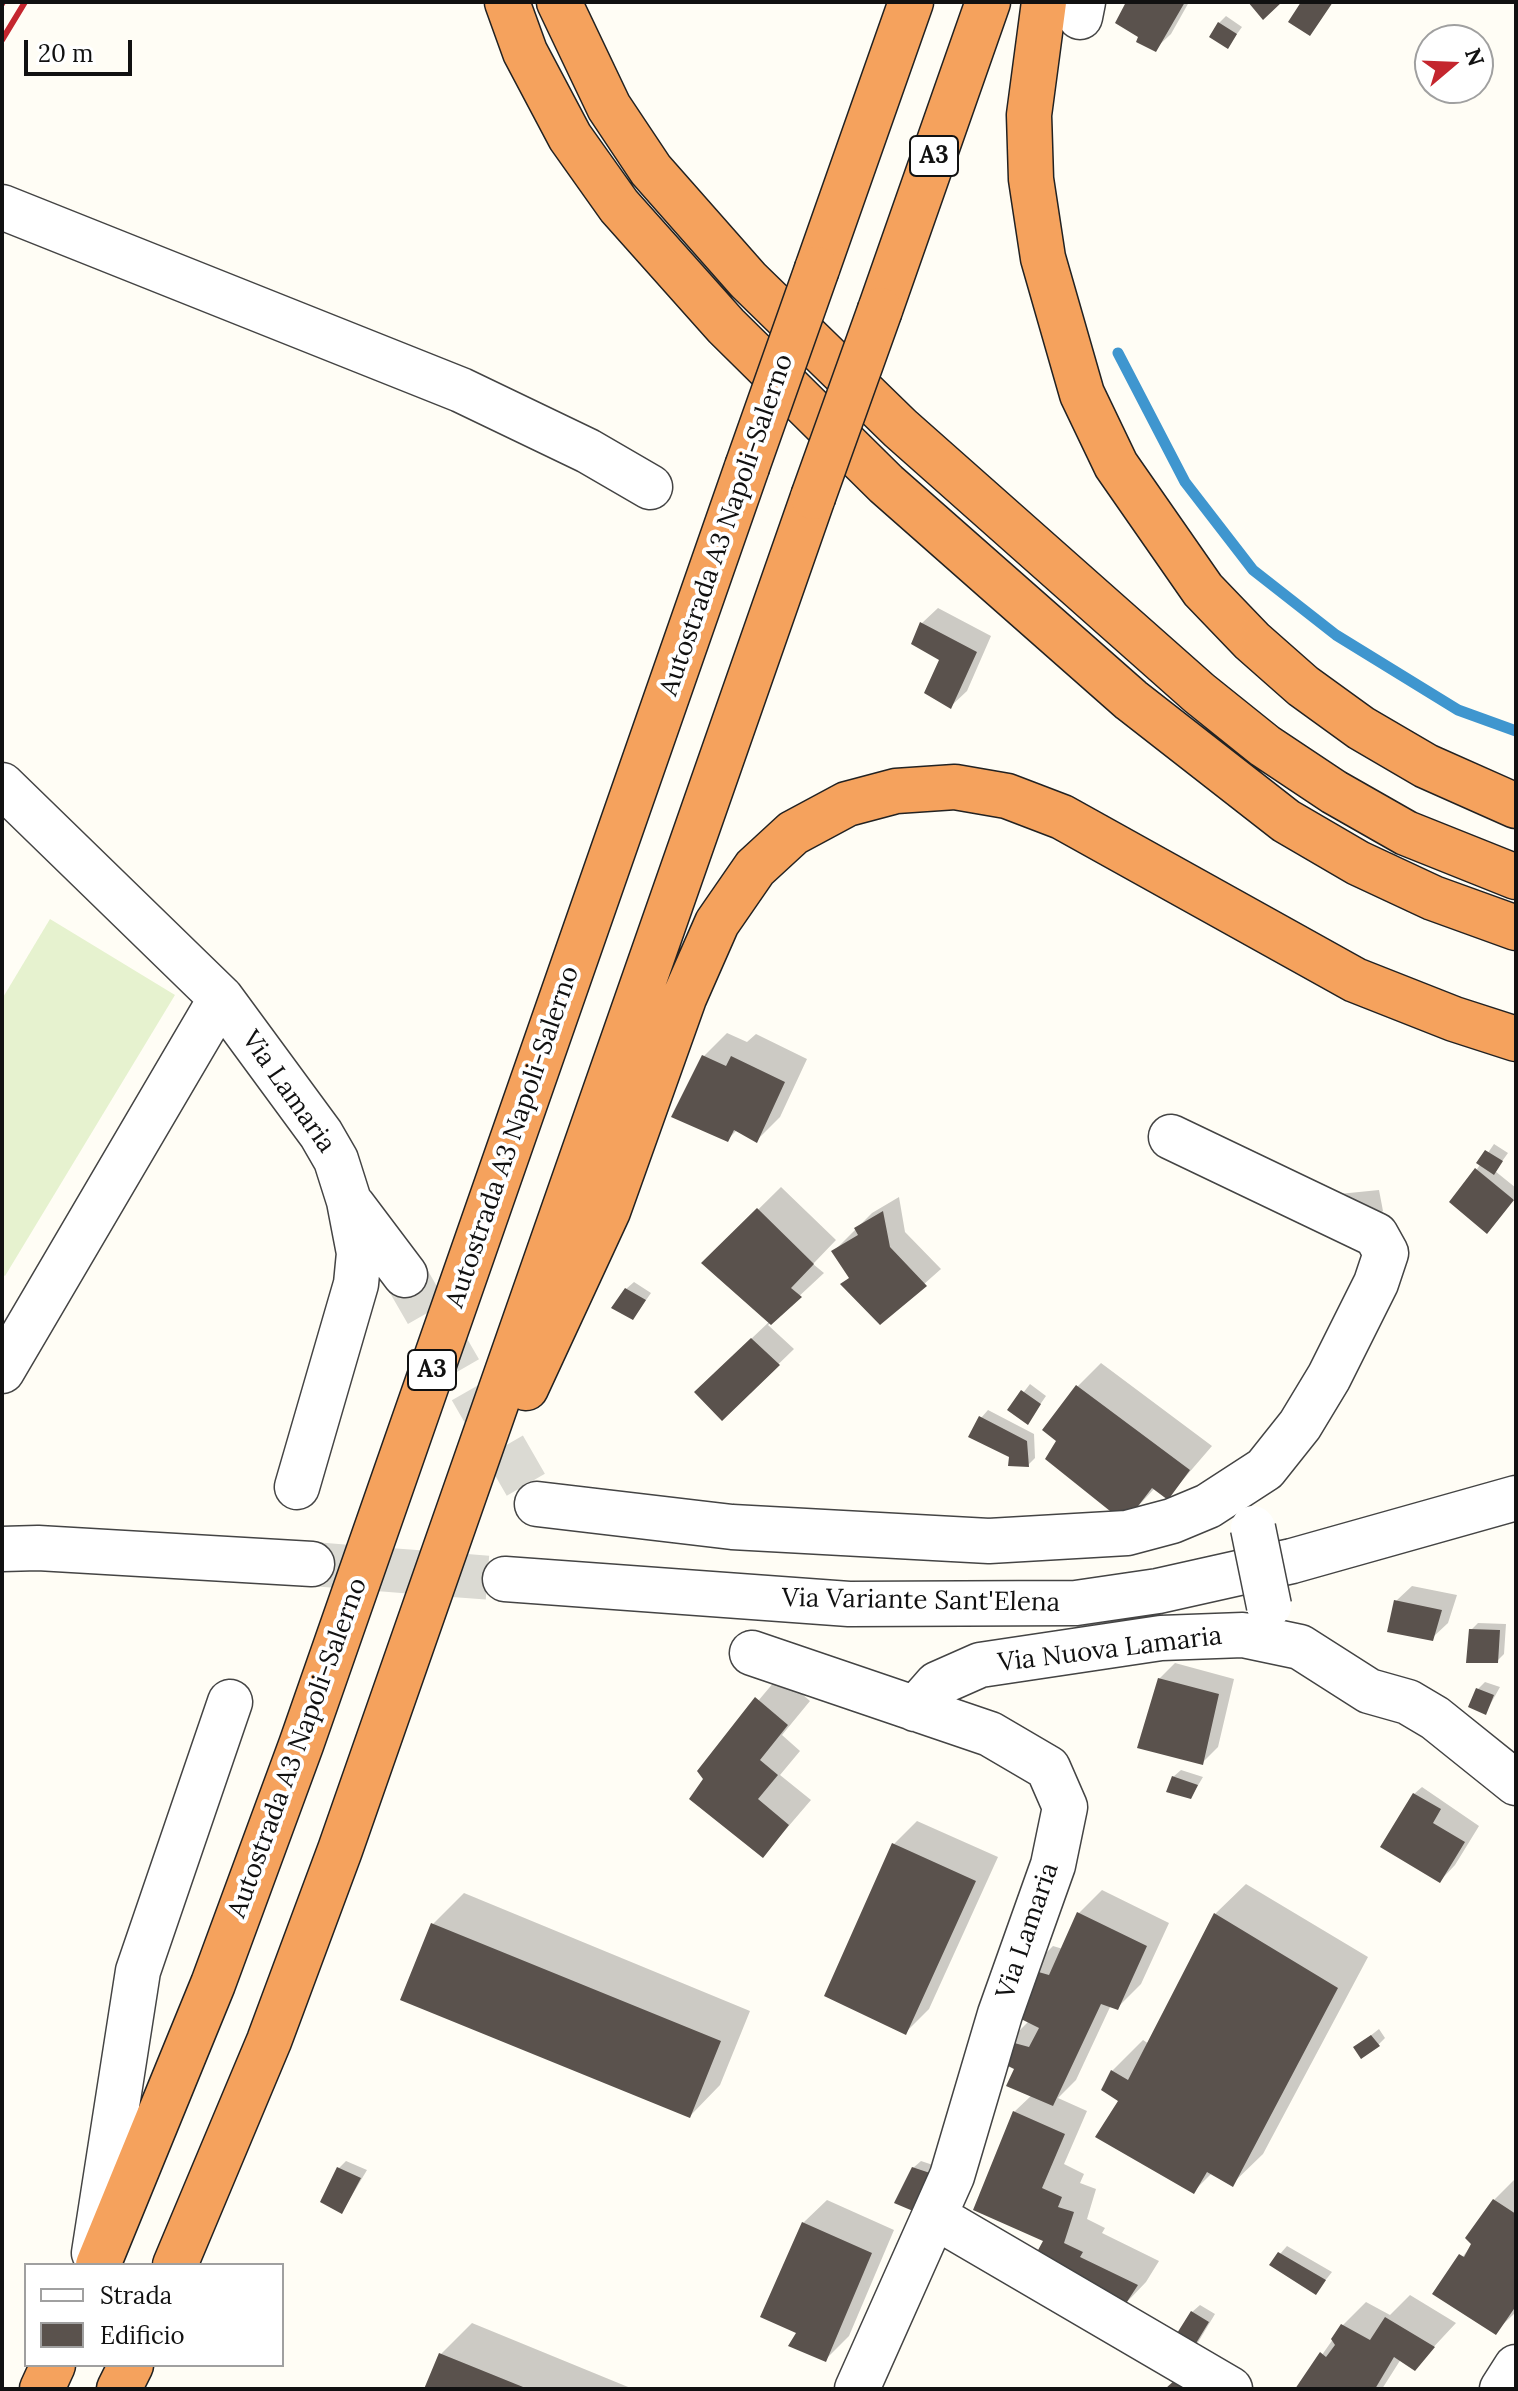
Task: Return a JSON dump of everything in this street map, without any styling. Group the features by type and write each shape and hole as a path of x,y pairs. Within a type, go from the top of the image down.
{"highway":[{"path":"507,2 525,52 570,137 619,206 726,326 886,484 1131,700 1286,821 1358,863 1433,898 1516,928"},
{"path":"559,2 609,107 651,170 748,280 900,428 1199,693 1265,746 1334,792 1406,833 1516,877"},
{"path":"866,130 894,2"},
{"name":"Autostrada A3 Napoli-Salerno","path":"99,2263 213,1984 295,1760 911,2"},
{"name":"A3","path":"176,2263 269,2041 340,1850 988,2"},
{"path":"1069,7 1029,115 1031,179 1043,258 1082,394 1116,465 1203,590 1252,641 1303,686 1361,728 1426,766 1516,806"},
{"path":"459,1509 540,1361 608,1211 684,998 717,923 755,868 774,850 793,833 847,804 896,791 955,787 1007,796 1062,817 1355,980 1454,1019 1516,1039"},
{"path":"42,2389 52,2367"},
{"path":"119,2389 130,2367"}],"street":[{"path":"2,207 461,390 588,451 650,487"},
{"name":"Via Lamaria","path":"2,785 221,998 321,1134 336,1160 349,1201 359,1253 356,1284 297,1487"},
{"path":"2,1371 221,998"},
{"path":"537,1504 732,1527 989,1541 1127,1533 1172,1521 1244,1485 1265,1469 1307,1413 1376,1283 1386,1253 1376,1235 1171,1137"},
{"path":"349,1201 405,1275"},
{"path":"1244,1485 1272,1624"},
{"name":"Via Variante Sant'Elena","path":"505,1579 849,1604 1076,1603 1158,1591 1279,1564 1516,1498"},
{"path":"14,1542 312,1564"},
{"name":"Via Nuova Lamaria","path":"915,1709 937,1684 980,1665 1161,1638 1243,1635 1272,1624 1300,1647 1369,1691 1408,1702 1435,1718 1516,1783"},
{"name":"Via Lamaria","path":"752,1653 990,1734 1048,1768 1065,1807 1053,1865 1000,2014 952,2176 857,2389"},
{"path":"92,2263 138,1971 230,1702"},
{"path":"934,2216 1230,2389"},
{"path":"1502,2389 1516,2367"}],"green space":[{"path":"50,919 175,995 5,1276 2,1274 2,999"}],"building":[{"path":"1126,2 1185,2 1156,52 1136,42 1138,37 1115,23"},
{"path":"1248,2 1282,2 1263,20"},
{"path":"1301,2 1333,2 1310,36 1288,22"},
{"path":"1218,22 1237,34 1228,49 1209,37"},
{"path":"920,622 977,652 951,709 924,693 939,660 911,644"},
{"path":"702,1055 726,1066 731,1056 785,1082 757,1143 734,1130 728,1142 671,1117"},
{"path":"1485,1150 1503,1161 1494,1175 1476,1163"},
{"path":"1475,1168 1514,1200 1487,1234 1449,1202"},
{"path":"757,1208 814,1264 791,1288 802,1297 771,1325 701,1263"},
{"path":"883,1211 890,1247 927,1286 880,1325 840,1284 849,1278 831,1251 858,1235 854,1228"},
{"path":"625,1288 646,1300 633,1320 611,1308"},
{"path":"751,1338 780,1365 722,1421 694,1392"},
{"path":"1076,1385 1190,1470 1168,1500 1152,1488 1125,1523 1045,1459 1056,1441 1042,1430"},
{"path":"1021,1390 1041,1404 1028,1425 1007,1410"},
{"path":"979,1416 1027,1441 1029,1467 1008,1466 1009,1457 968,1437"},
{"path":"1394,1600 1442,1610 1433,1641 1387,1632"},
{"path":"1469,1629 1500,1630 1498,1663 1466,1663"},
{"path":"1158,1678 1219,1694 1203,1765 1137,1748"},
{"path":"1476,1688 1494,1695 1486,1715 1468,1707"},
{"path":"755,1697 788,1725 760,1760 778,1775 758,1799 789,1825 763,1858 689,1799 703,1779 697,1771"},
{"path":"1172,1776 1198,1785 1191,1799 1166,1792"},
{"path":"1413,1793 1441,1809 1433,1823 1465,1842 1440,1883 1380,1847"},
{"path":"892,1843 976,1881 906,2035 824,1996"},
{"path":"1077,1912 1147,1946 1118,2010 1101,2004 1053,2106 1006,2086 1014,2069 998,2061 1007,2041 1029,2047 1039,2028 1007,2012 1028,1969 1049,1975"},
{"path":"1214,1913 1338,1988 1233,2187 1207,2172 1194,2194 1095,2137 1118,2101 1101,2090 1111,2070 1128,2080"},
{"path":"431,1923 721,2041 690,2118 400,2000"},
{"path":"1371,2035 1380,2046 1361,2059 1353,2047"},
{"path":"1013,2111 1065,2134 1042,2188 1062,2197 1058,2207 1074,2212 1064,2243 1083,2252 1080,2257 1138,2285 1123,2308 1031,2263 1043,2241 973,2210"},
{"path":"337,2167 361,2178 342,2214 320,2202"},
{"path":"912,2167 930,2173 913,2211 894,2203"},
{"path":"1493,2199 1516,2214 1516,2306 1496,2335 1432,2294 1459,2254 1464,2257 1471,2244 1465,2238"},
{"path":"802,2222 872,2253 826,2362 788,2346 796,2333 760,2317"},
{"path":"1278,2252 1326,2280 1316,2295 1269,2265"},
{"path":"1191,2311 1209,2322 1187,2358 1169,2346"},
{"path":"1385,2317 1435,2347 1415,2371 1394,2357 1375,2389 1295,2389 1320,2352 1326,2357 1335,2345 1331,2339 1341,2324 1370,2340"},
{"path":"439,2353 528,2389 424,2389"},
{"path":"1176,2379 1188,2389 1165,2389"}],"waterway":[{"path":"1118,353 1185,482 1253,570 1336,635 1458,710 1516,731"}],"tunnel":[{"path":"405,1275 526,1485"},
{"path":"312,1564 505,1579"}],"railway":[{"path":"2,40 25,2"}]}
